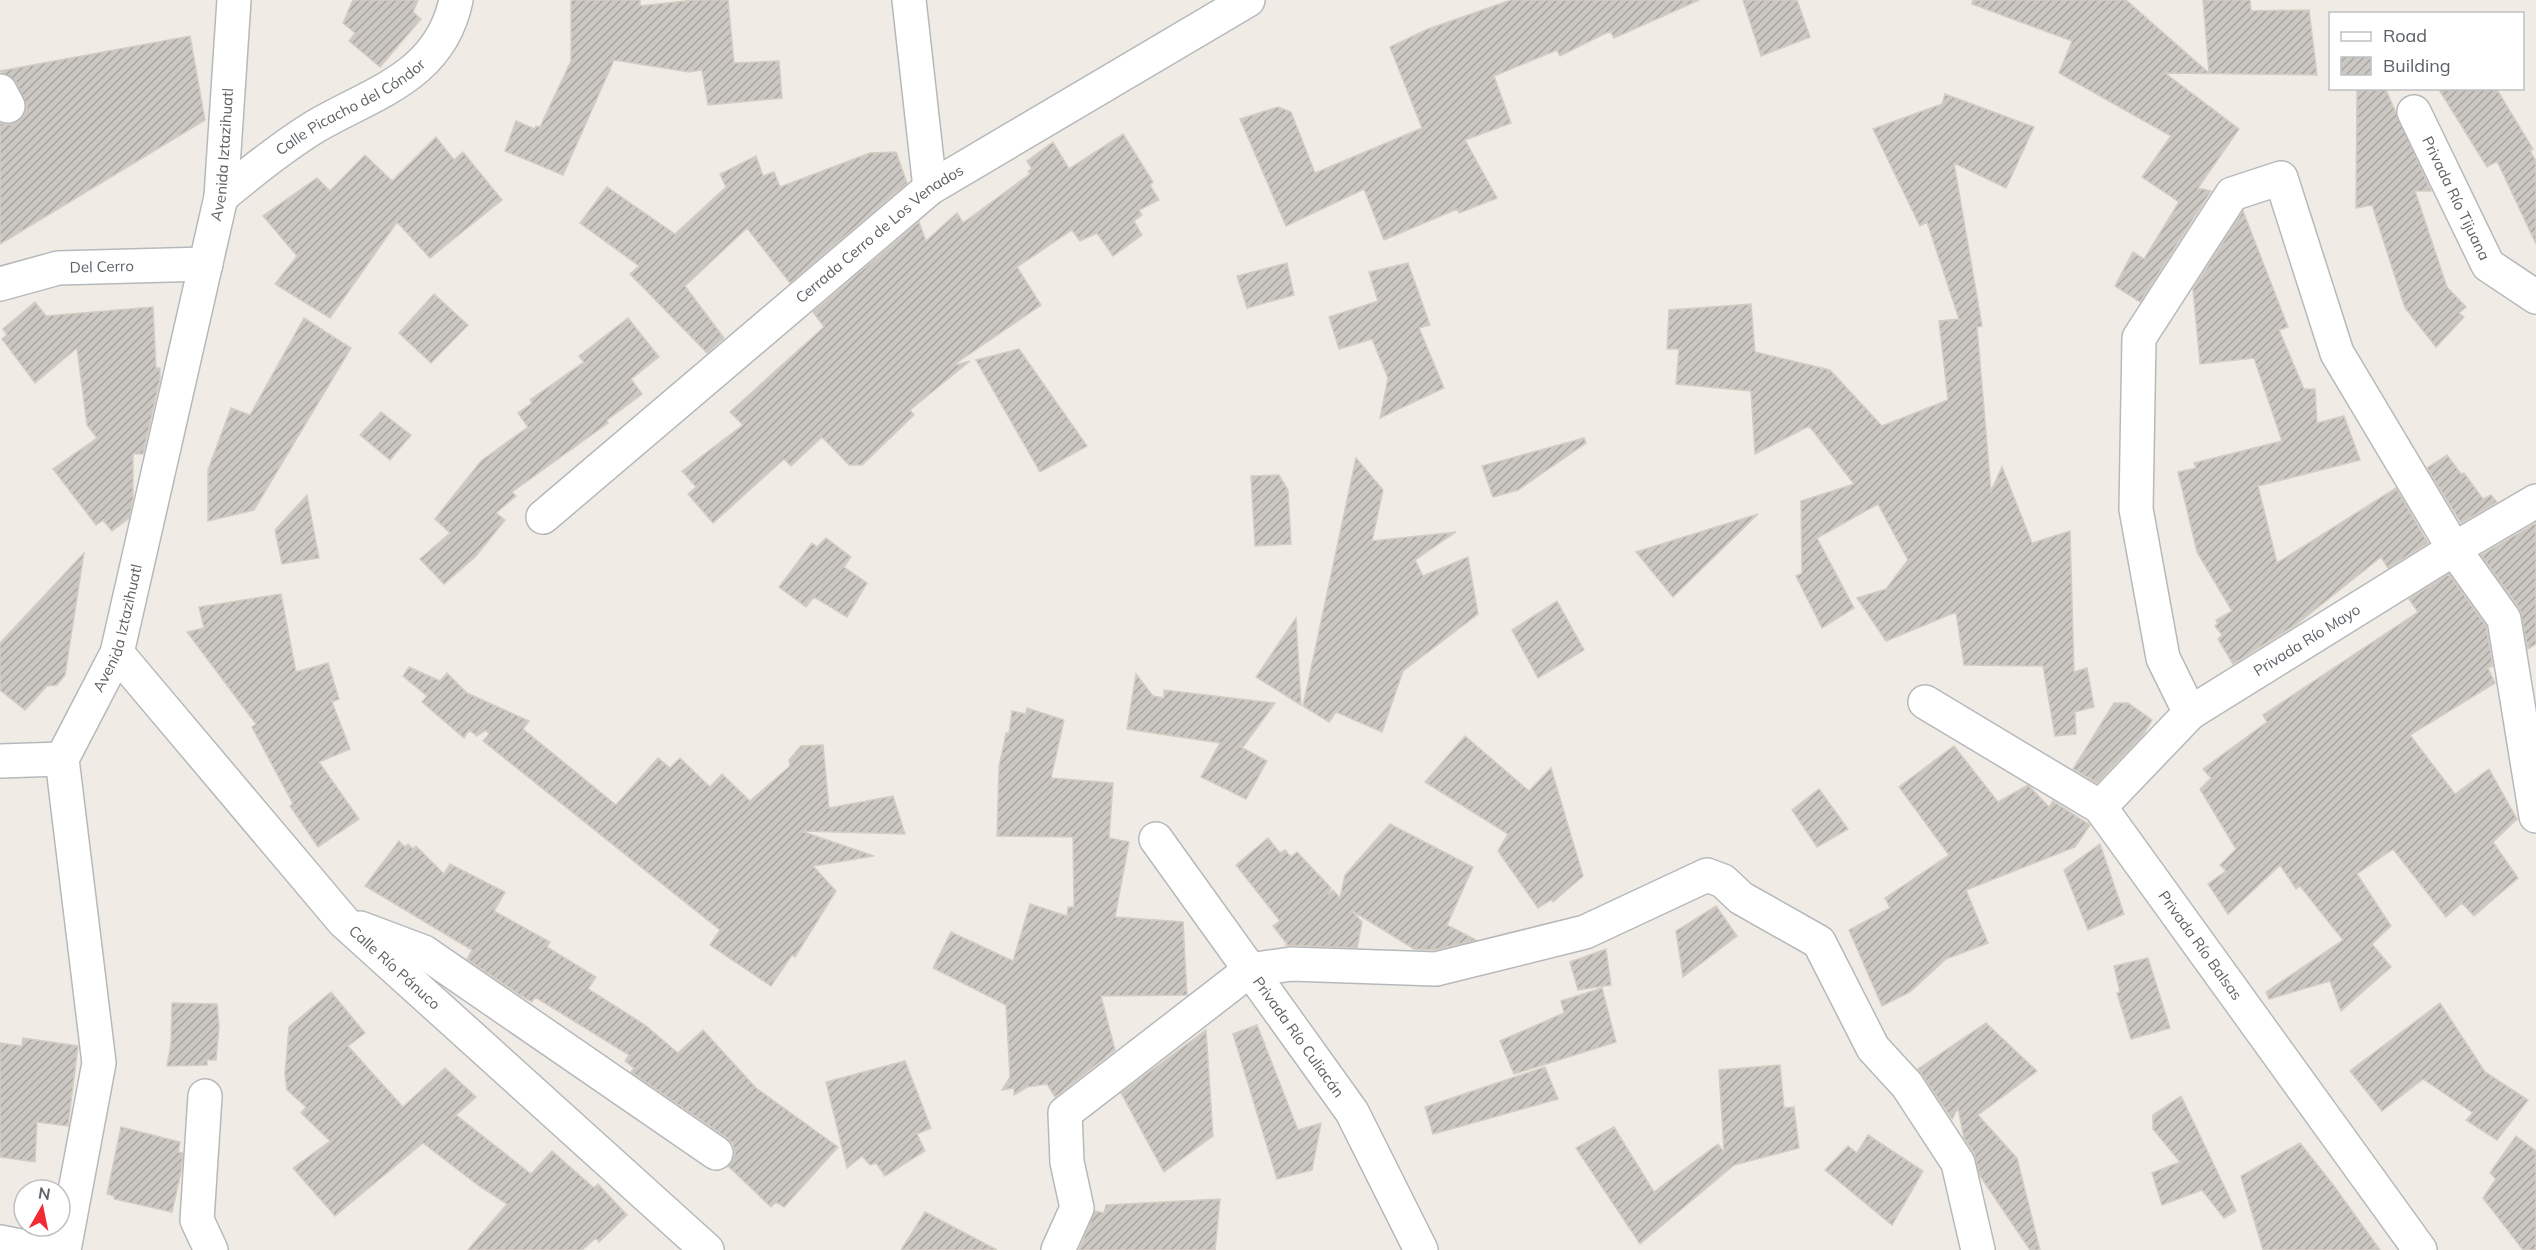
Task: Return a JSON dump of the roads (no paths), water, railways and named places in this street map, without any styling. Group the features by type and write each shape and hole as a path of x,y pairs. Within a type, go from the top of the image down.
{"street":[{"name":"Avenida Iztazihuatl","path":"62,759 117,653 206,264 221,197 234,0"},
{"name":"Calle Picacho del Cóndor","path":"221,197 274,153 318,126 391,87 426,62 452,19 456,0"},
{"path":"909,0 930,188"},
{"name":"Cerrada Cerro de Los Venados","path":"543,517 930,188 1243,1"},
{"name":"Privada Río Tijuana","path":"2414,112 2488,265 2536,297"},
{"path":"2190,713 2163,658 2136,509 2139,338 2232,194 2281,178 2337,353 2454,549 2504,619 2536,816"},
{"name":"Del Cerro","path":"0,284 58,268 206,264"},
{"name":"Privada Río Mayo","path":"2100,807 2190,713 2454,549 2536,501"},
{"name":"Calle Río Pánuco","path":"117,653 344,922 707,1250"},
{"name":"Privada Río Balsas","path":"1925,702 2100,807 2420,1250"},
{"path":"0,761 62,759 99,1063 64,1250"},
{"name":"Privada Río Culiacán","path":"1156,839 1352,1112 1421,1250"},
{"path":"1058,1250 1077,1208 1067,1162 1065,1113 1250,970 1291,964 1436,969 1585,932 1707,875 1723,881 1741,898 1819,942 1873,1048 1906,1085 1958,1163 1978,1250"},
{"path":"344,922 424,952 716,1153"},
{"path":"205,1096 197,1220 211,1250"},
{"path":"0,1242 40,1250"}]}
